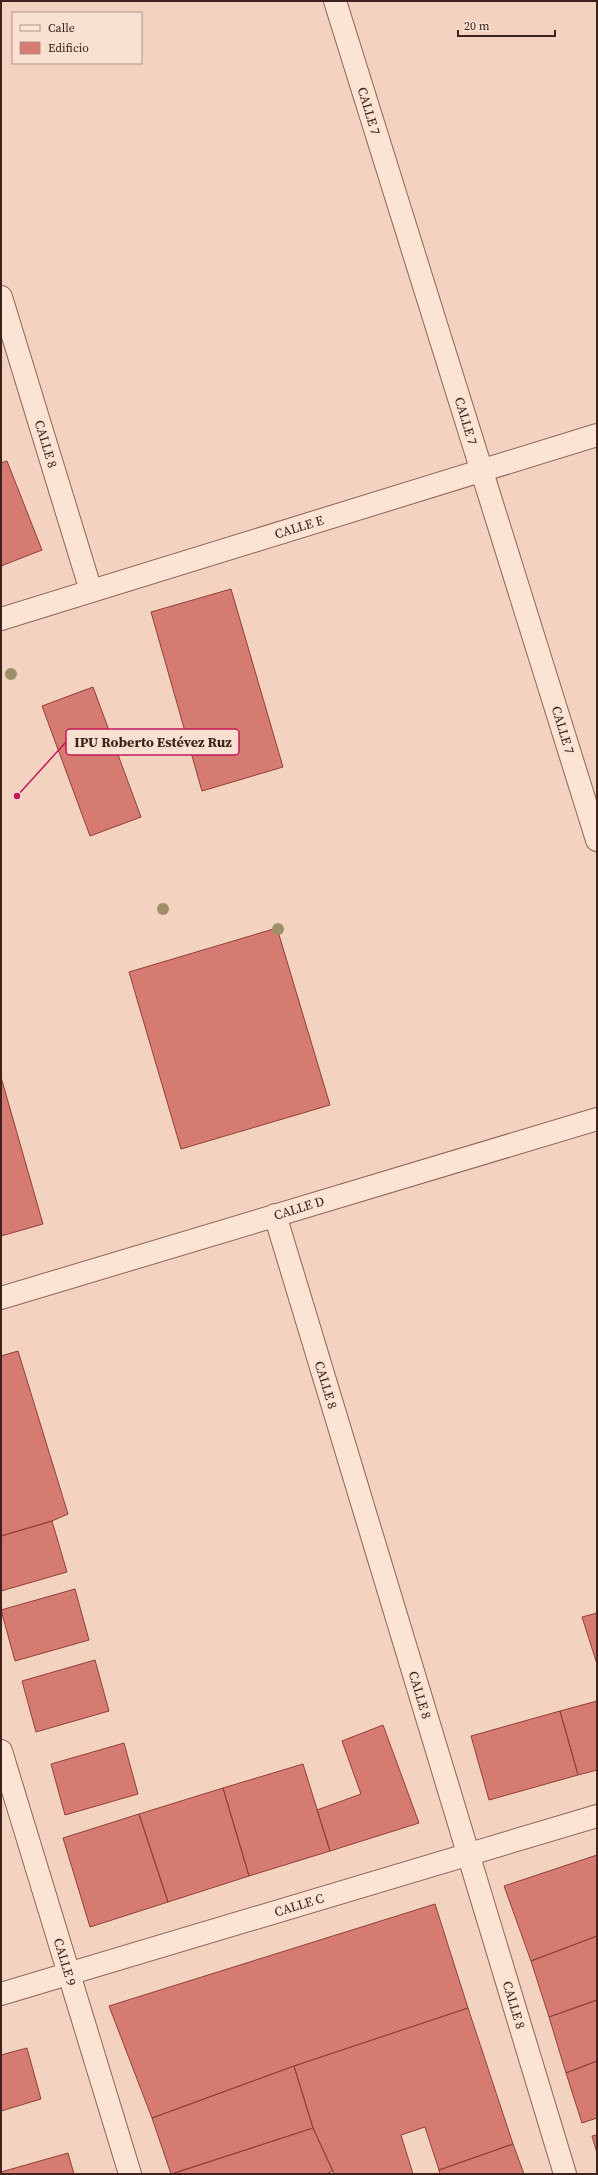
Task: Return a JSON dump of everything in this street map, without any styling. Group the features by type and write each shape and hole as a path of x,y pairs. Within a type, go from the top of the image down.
{"street":[{"name":"CALLE 7","path":"335,1 597,840"},
{"name":"CALLE 8","path":"1,297 92,591"},
{"name":"CALLE E","path":"1,619 597,435"},
{"name":"CALLE D","path":"1,1298 597,1119"},
{"name":"CALLE 8","path":"275,1215 565,2174"},
{"name":"CALLE 9","path":"1,1751 130,2174"},
{"name":"CALLE C","path":"1,1994 597,1816"}],"building":[{"path":"7,461 42,550 1,566 1,463"},
{"path":"231,589 283,767 202,791 151,612"},
{"path":"93,687 141,817 90,836 42,706"},
{"path":"277,928 330,1105 181,1149 129,972"},
{"path":"1,1077 43,1224 1,1236"},
{"path":"18,1351 68,1514 52,1521 1,1536 1,1356"},
{"path":"52,1521 67,1572 1,1591 1,1536"},
{"path":"75,1589 89,1640 15,1661 1,1610"},
{"path":"597,1613 597,1664 582,1617"},
{"path":"95,1660 109,1711 36,1732 22,1681"},
{"path":"597,1701 597,1770 578,1775 560,1711"},
{"path":"560,1711 578,1775 489,1800 471,1736"},
{"path":"383,1725 419,1823 330,1851 317,1810 361,1794 342,1741"},
{"path":"124,1743 138,1794 65,1815 51,1764"},
{"path":"303,1764 330,1851 249,1876 223,1788"},
{"path":"223,1788 249,1876 168,1902 139,1814"},
{"path":"139,1814 168,1902 90,1927 63,1838"},
{"path":"597,1855 597,1936 531,1961 504,1886"},
{"path":"435,1904 468,2008 294,2066 152,2118 109,2006"},
{"path":"597,1936 597,2000 549,2017 531,1961"},
{"path":"597,2000 597,2061 566,2073 549,2017"},
{"path":"468,2008 513,2144 439,2170 425,2127 401,2135 413,2174 334,2174 313,2128 294,2066"},
{"path":"27,2048 41,2099 1,2111 1,2055"},
{"path":"597,2061 597,2118 582,2123 566,2073"},
{"path":"294,2066 313,2128 171,2174 152,2118"},
{"path":"313,2128 333,2171 326,2174 172,2174"},
{"path":"597,2135 597,2153 592,2136"},
{"path":"513,2144 524,2174 440,2174 439,2170"},
{"path":"68,2153 74,2174 1,2174 1,2172"}],"place":[{"name":"IPU Roberto Estévez Ruz","path":"17,796"}]}
